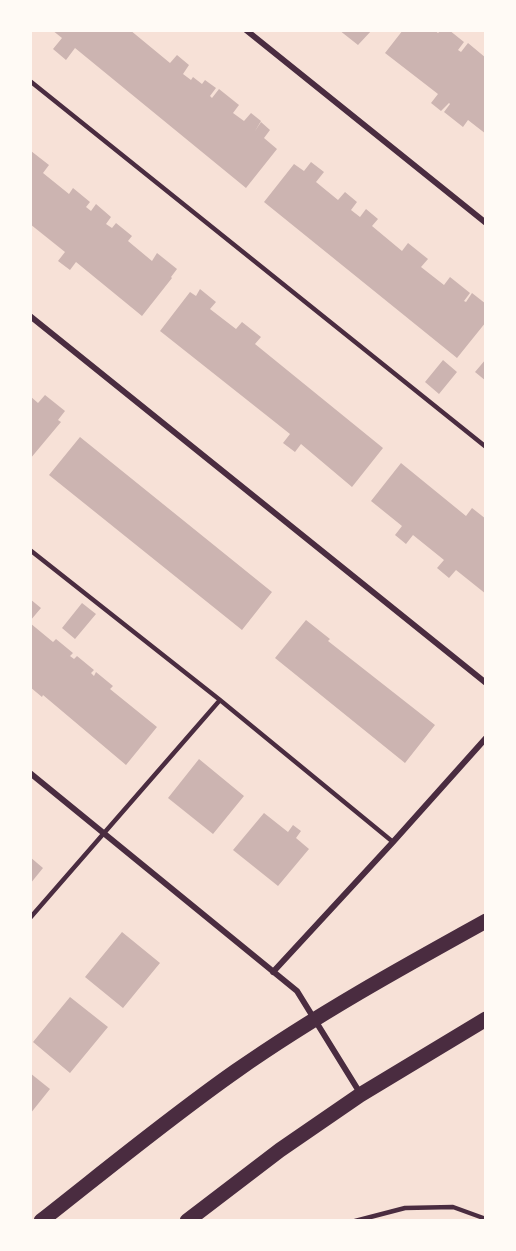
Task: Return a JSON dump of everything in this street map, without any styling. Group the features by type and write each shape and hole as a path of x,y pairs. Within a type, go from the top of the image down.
{"main road":[{"path":"41,1221 109,1166 237,1070 386,977 486,921"},
{"path":"187,1221 280,1150 360,1095 486,1019"}],"street":[{"path":"246,30 486,223"},
{"path":"30,316 486,683"},
{"path":"273,972 486,738"},
{"path":"30,773 297,991 360,1095"}],"lane":[{"path":"30,81 486,447"},
{"path":"30,550 220,700 393,842"},
{"path":"30,918 220,700"},
{"path":"355,1221 405,1208 453,1207 486,1219"}],"building":[{"path":"52,30 130,30 170,63 177,55 189,65 183,74 191,80 193,77 202,84 205,80 216,88 210,96 212,98 219,89 239,105 233,113 244,121 251,113 261,121 255,131 261,122 270,130 264,138 277,149 246,188 75,48 66,60 53,49 62,38"},
{"path":"339,30 372,30 358,45"},
{"path":"403,30 434,30 438,33 441,30 449,30 464,42 458,50 461,52 468,43 486,58 486,134 468,120 463,127 444,112 449,103 441,111 431,103 438,94 385,53"},
{"path":"31,151 49,165 43,173 69,194 73,188 90,202 86,207 91,211 96,204 111,217 106,224 112,228 116,223 132,236 128,241 152,261 157,253 177,269 142,316 76,262 70,270 58,261 65,252 30,224"},
{"path":"311,162 324,172 316,182 338,200 345,192 357,202 351,210 360,217 366,209 378,219 372,226 402,251 408,243 428,259 421,267 444,285 450,277 470,293 464,301 466,302 472,293 486,304 486,322 457,358 264,202 294,164 304,171"},
{"path":"200,289 216,302 210,309 236,329 242,322 261,337 255,344 383,448 352,487 301,444 295,452 283,443 290,434 160,331 190,292 196,296"},
{"path":"486,359 486,381 475,372"},
{"path":"443,360 457,372 439,394 425,382"},
{"path":"45,395 65,411 58,420 61,422 30,459 30,396 38,403"},
{"path":"80,437 272,592 242,630 49,475"},
{"path":"401,463 466,516 472,508 486,519 486,594 456,570 449,578 437,568 444,560 413,535 406,544 395,535 402,526 371,501"},
{"path":"30,599 41,608 30,621"},
{"path":"82,603 96,614 75,639 62,628"},
{"path":"306,620 330,639 328,641 435,725 405,763 275,658"},
{"path":"30,623 53,642 56,639 73,653 70,656 74,659 77,656 94,670 91,673 94,676 96,672 113,686 110,689 157,727 126,765 43,695 42,697 30,687"},
{"path":"199,759 244,796 213,834 168,798"},
{"path":"264,813 288,832 293,825 301,831 296,838 309,849 278,886 233,850"},
{"path":"30,857 43,868 30,884"},
{"path":"122,932 160,963 123,1008 85,977"},
{"path":"70,997 108,1027 70,1073 33,1042"},
{"path":"30,1073 50,1089 30,1114"}]}
